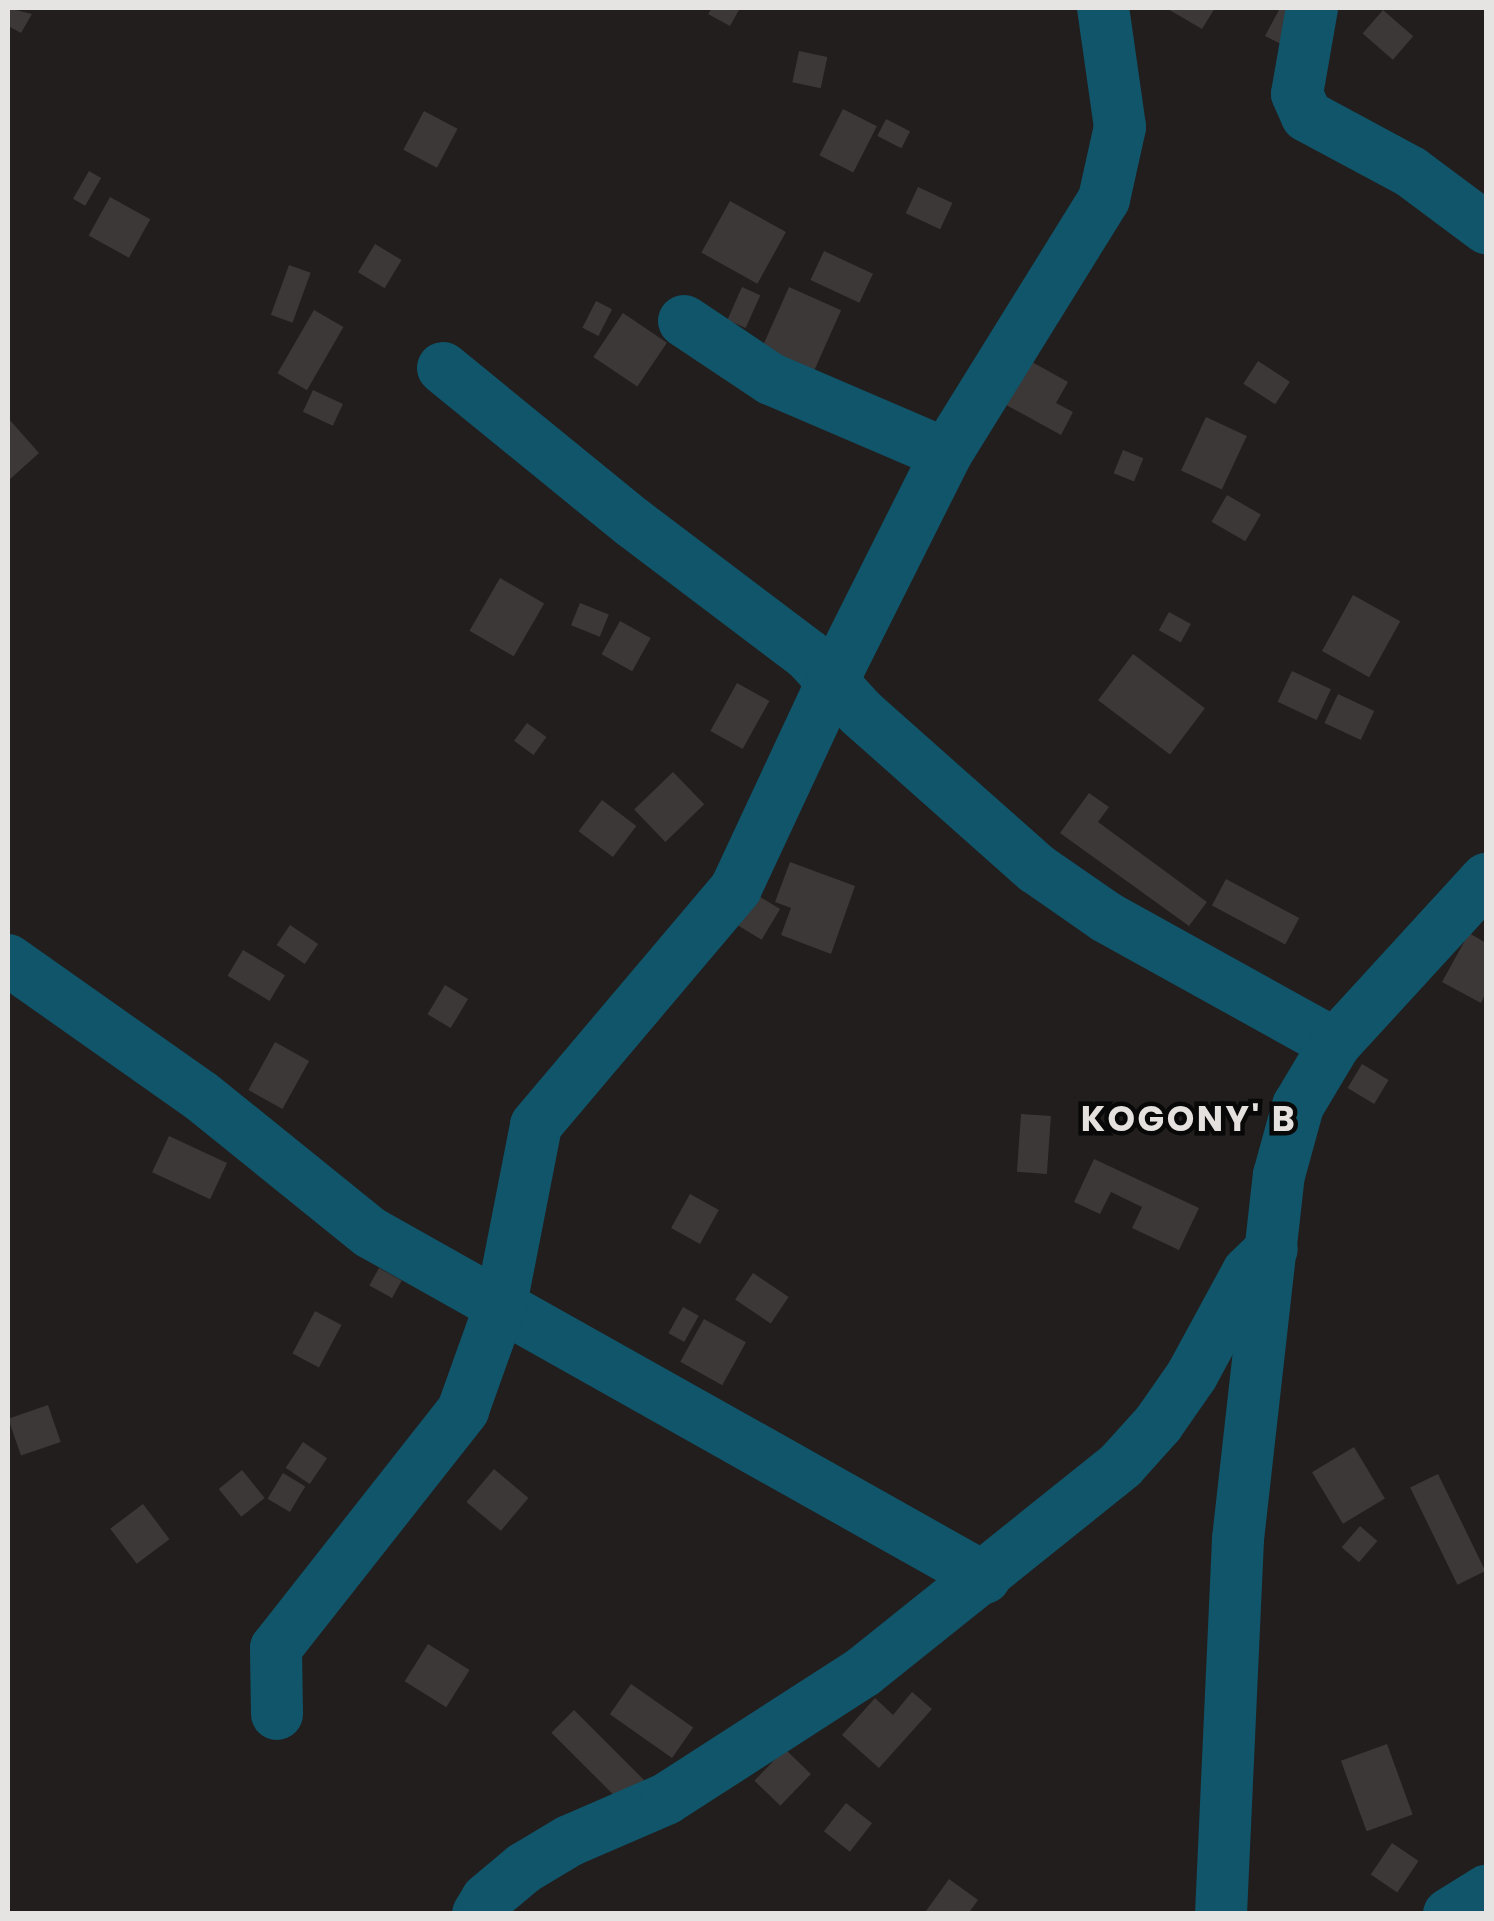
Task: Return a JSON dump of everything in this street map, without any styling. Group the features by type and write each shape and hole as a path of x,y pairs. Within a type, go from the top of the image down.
{"street":[{"path":"277,1714 276,1648 463,1410 501,1304 536,1125 736,888 833,680 946,454 1104,199 1120,127 1103,8"},
{"path":"1312,8 1297,94 1307,116 1450,196 1486,228"},
{"path":"684,321 771,379 946,454"},
{"path":"443,368 632,522 779,630 833,680 861,714 1037,869 1106,917 1335,1044"},
{"path":"1221,1914 1238,1538 1273,1248 1278,1175 1298,1106 1335,1044 1486,879"},
{"path":"8,960 201,1096 371,1233 984,1578"},
{"path":"478,1914 487,1899 524,1868 569,1842 666,1799 863,1672 1121,1465 1158,1424 1192,1375 1248,1272 1273,1248"},
{"path":"1449,1914 1486,1891"}],"building":[{"path":"8,8 32,14 21,33 8,26"},
{"path":"712,8 740,8 730,26 708,14"},
{"path":"1166,8 1215,8 1202,29"},
{"path":"1280,8 1296,8 1283,45 1265,36"},
{"path":"1383,10 1413,36 1393,60 1363,33"},
{"path":"799,51 827,57 821,88 792,82"},
{"path":"843,109 877,126 853,173 819,155"},
{"path":"424,111 458,129 437,168 403,150"},
{"path":"886,119 910,131 901,148 877,136"},
{"path":"89,171 101,178 85,206 73,199"},
{"path":"918,187 952,203 940,229 906,213"},
{"path":"110,197 150,219 129,258 89,235"},
{"path":"730,201 786,232 757,284 701,253"},
{"path":"375,244 402,260 385,288 358,272"},
{"path":"824,251 873,274 859,303 810,280"},
{"path":"289,265 311,273 292,323 271,315"},
{"path":"742,287 760,295 746,328 727,320"},
{"path":"789,287 841,310 813,374 761,351"},
{"path":"596,301 612,309 598,336 582,328"},
{"path":"314,310 343,327 307,390 278,373"},
{"path":"623,313 667,343 637,387 593,357"},
{"path":"1023,357 1068,382 1056,403 1073,412 1061,435 999,401"},
{"path":"1258,361 1290,382 1275,404 1243,384"},
{"path":"313,390 343,404 333,426 303,412"},
{"path":"1206,417 1247,436 1222,489 1181,470"},
{"path":"8,418 39,453 8,481"},
{"path":"1123,450 1143,458 1134,481 1114,473"},
{"path":"1227,495 1261,514 1245,541 1212,522"},
{"path":"500,578 544,604 514,656 470,631"},
{"path":"1353,595 1400,621 1369,677 1322,651"},
{"path":"580,603 609,615 600,637 571,625"},
{"path":"1169,612 1191,624 1181,642 1159,630"},
{"path":"620,621 651,638 632,671 602,654"},
{"path":"1133,654 1205,708 1170,754 1098,700"},
{"path":"1292,671 1331,689 1317,720 1278,702"},
{"path":"737,683 769,701 743,749 710,731"},
{"path":"1338,694 1374,711 1361,740 1324,723"},
{"path":"527,723 546,737 533,755 514,741"},
{"path":"673,772 704,804 665,842 634,810"},
{"path":"1089,793 1109,807 1098,822 1207,902 1189,926 1060,833"},
{"path":"602,800 636,826 613,857 579,831"},
{"path":"790,862 855,886 831,954 781,935 791,908 775,902"},
{"path":"1226,879 1299,918 1285,944 1212,905"},
{"path":"757,895 780,909 762,940 738,926"},
{"path":"290,925 318,944 305,964 277,945"},
{"path":"1469,933 1486,943 1486,992 1481,1003 1442,982"},
{"path":"243,950 285,975 270,1001 228,976"},
{"path":"445,985 468,999 451,1028 427,1014"},
{"path":"275,1042 309,1061 282,1109 248,1090"},
{"path":"1362,1064 1389,1080 1374,1104 1348,1088"},
{"path":"1021,1114 1051,1116 1047,1174 1017,1172"},
{"path":"169,1136 227,1163 210,1199 152,1172"},
{"path":"1094,1159 1199,1208 1179,1250 1132,1228 1142,1207 1111,1192 1100,1214 1074,1202"},
{"path":"690,1194 719,1210 700,1244 671,1228"},
{"path":"379,1268 402,1281 392,1298 369,1285"},
{"path":"753,1273 789,1297 771,1324 735,1300"},
{"path":"683,1307 699,1316 684,1342 668,1333"},
{"path":"315,1311 341,1325 319,1367 292,1353"},
{"path":"704,1319 746,1342 722,1385 680,1362"},
{"path":"48,1405 61,1442 21,1456 8,1419"},
{"path":"303,1442 327,1458 310,1484 286,1468"},
{"path":"1354,1447 1385,1498 1343,1524 1312,1472"},
{"path":"494,1469 528,1498 501,1531 466,1502"},
{"path":"242,1470 265,1498 241,1517 219,1489"},
{"path":"283,1473 305,1486 290,1512 268,1499"},
{"path":"1438,1474 1485,1571 1457,1585 1410,1488"},
{"path":"143,1504 169,1539 137,1564 110,1529"},
{"path":"1360,1526 1377,1541 1359,1562 1342,1547"},
{"path":"428,1644 470,1670 446,1707 405,1681"},
{"path":"631,1684 693,1728 672,1758 610,1714"},
{"path":"912,1692 932,1709 879,1768 842,1735 875,1698 893,1715"},
{"path":"574,1710 652,1788 629,1810 551,1733"},
{"path":"1387,1744 1413,1814 1367,1831 1341,1761"},
{"path":"785,1749 811,1774 780,1806 754,1781"},
{"path":"846,1803 872,1823 850,1852 824,1831"},
{"path":"1392,1843 1419,1861 1397,1892 1371,1875"},
{"path":"949,1879 978,1900 968,1914 929,1914 926,1911"}],"district":[{"name":"KOGONY' B","path":"1189,1119"}]}
